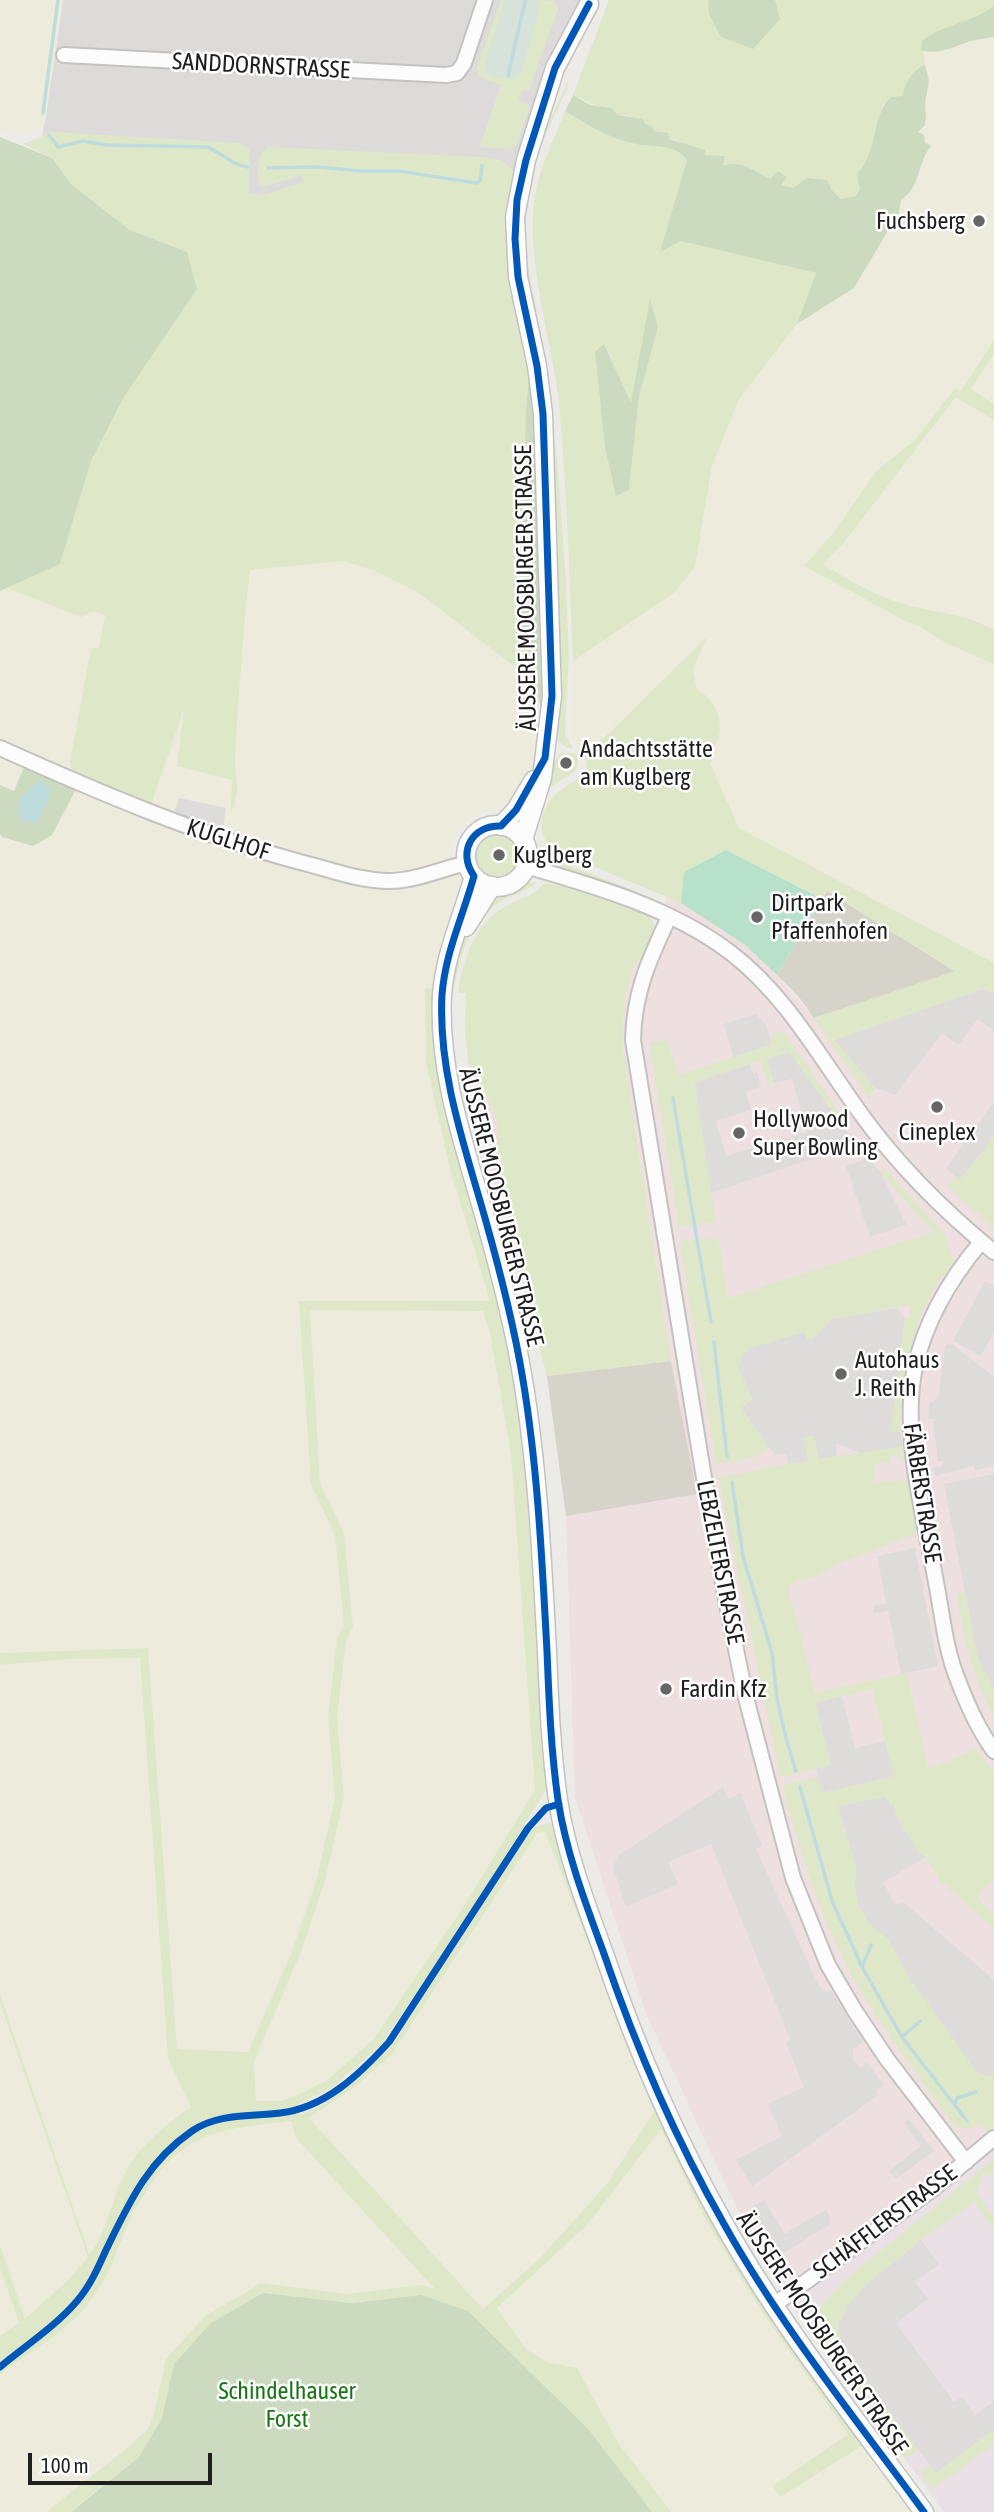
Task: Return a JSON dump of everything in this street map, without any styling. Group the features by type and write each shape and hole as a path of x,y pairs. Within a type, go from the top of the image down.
{"street":[{"name":"SANDDORNSTRASSE","path":"64,55 446,75 457,73 464,63 485,0"},
{"name":"ÄUSSERE MOOSBURGER STRASSE","path":"526,866 527,852 523,840 542,778 552,696 543,414 537,366 518,277 515,239 517,200 529,152 565,73 585,1"},
{"name":"KUGLHOF","path":"0,748 178,824 254,849 359,878 404,880 470,870"},
{"name":"ÄUSSERE MOOSBURGER STRASSE","path":"545,758 516,810 501,825 484,828 471,838 467,846 470,870 443,990 442,1027 446,1071 461,1138 498,1265 523,1381 539,1517 553,1761 567,1839 576,1874 617,1994 681,2140 724,2225 774,2305 859,2426 924,2512"},
{"path":"501,825 517,833 523,840"},
{"path":"470,870 482,883 503,886 513,883 521,876 526,866 644,905 730,953 754,974 793,1018 862,1115 896,1157 994,1252"},
{"name":"ÄUSSERE MOOSBURGER STRASSE","path":"452,946 492,886"},
{"name":"LEBZELTERSTRASSE","path":"669,917 646,966 636,996 633,1040 701,1460 745,1694 793,1878 828,1965 887,2059 966,2162"},
{"name":"FÄRBERSTRASSE","path":"982,1242 948,1286 927,1328 915,1369 910,1424 927,1537 955,1673 974,1718 994,1751"},
{"name":"SCHÄFFLERSTRASSE","path":"774,2305 934,2188 994,2138"}],"shaded area":[{"path":"0,0 63,0 45,123 20,136 0,130"},
{"path":"63,0 580,0 522,143 504,214 249,194 40,152"},
{"path":"506,0 535,0 539,1 541,6 521,73 514,79 486,73 484,65"},
{"path":"994,37 994,340 961,391 955,389 916,439 877,470 831,536 804,566 948,644 994,664 994,963 739,828 710,763 715,708 704,692 697,690 693,669 706,639 608,734 583,753 570,736 570,727 573,661 675,592 695,567 712,466 739,399 797,324 854,288 898,212 901,199 910,194 919,177 925,143 918,133 926,117 929,81 921,50 930,53"},
{"path":"994,354 994,404 971,389"},
{"path":"957,397 994,420 994,630 977,620 928,611 889,599 825,566 824,563 842,545"},
{"path":"343,561 376,571 416,591 532,680 544,717 536,762 514,805 498,806 469,819 456,835 445,864 417,872 356,878 463,871 467,875 467,888 443,943 435,990 450,1169 490,1302 299,1301 311,1485 335,1535 344,1625 337,1638 328,1718 335,1797 317,1878 293,1949 248,2052 177,2049 148,1648 0,1653 0,591 60,564"},
{"path":"179,798 226,808 222,834 173,815"},
{"path":"827,891 956,972 814,1018 798,996 777,975"},
{"path":"667,897 681,903 745,945 777,975 814,1018 994,968 994,2143 785,2297 734,2203 645,2011 575,1798 566,1516 547,1376 473,1108 465,1032 466,992 655,929"},
{"path":"983,989 994,994 994,1031 978,1019 958,1045 942,1033 895,1095 875,1088 835,1040"},
{"path":"756,1014 766,1025 772,1044 733,1057 724,1024"},
{"path":"789,1052 856,1144 711,1193 695,1082 750,1064 753,1073 757,1072 761,1087 746,1092 751,1110 716,1121 726,1156 807,1132 792,1079 774,1083 767,1059"},
{"path":"994,1102 994,1137 959,1180 946,1168"},
{"path":"868,1158 881,1173 906,1225 870,1237 846,1166"},
{"path":"985,1281 994,1286 994,1332 981,1356 953,1341"},
{"path":"898,1308 905,1319 891,1431 901,1433 903,1446 860,1453 836,1443 837,1456 819,1459 814,1435 804,1438 808,1461 788,1464 786,1454 775,1455 741,1408 753,1399 738,1368 743,1355 751,1348 804,1332 807,1339 813,1339 832,1319"},
{"path":"309,1310 484,1311 511,1454 535,1790 462,1909 373,2040 327,2080 308,2090 282,2101 255,2101 254,2061 301,1952 325,1880 344,1798 337,1718 346,1641 353,1627 344,1533 320,1483"},
{"path":"953,1345 994,1377 994,1466 975,1470 974,1466 935,1476 933,1468 943,1466 943,1461 938,1461 933,1419 928,1419 929,1404 938,1398 945,1346"},
{"path":"671,1361 697,1494 566,1516 547,1376"},
{"path":"994,1474 993,1686 978,1659 944,1484"},
{"path":"915,1548 938,1666 901,1674 888,1611 874,1613 873,1606 886,1603 877,1556"},
{"path":"140,1658 168,2058 191,2107 151,2136 124,2175 105,2224 89,2255 0,1995 0,1665 70,1659"},
{"path":"842,1696 855,1748 885,1741 894,1776 822,1793 816,1769 831,1765 815,1703"},
{"path":"723,1787 729,1799 740,1792 762,1846 756,1849 819,1987 827,1992 831,1990 863,2042 853,2049 853,2059 860,2068 867,2062 884,2085 877,2090 877,2096 752,2186 736,2160 782,2136 768,2104 804,2087 786,2042 790,2039 711,1844 668,1862 678,1884 626,1907 613,1867 619,1855"},
{"path":"885,1797 890,1804 894,1804 897,1818 919,1853 926,1857 883,1882 896,1905 903,1902 994,1980 994,2075 985,2076 977,2072 909,1977 888,1939 869,1924 859,1906 855,1888 856,1867 838,1806"},
{"path":"545,1830 654,2113 606,2185 540,2258 483,2309 309,2117 325,2110 392,2054 537,1833"},
{"path":"0,2003 88,2257 69,2279 25,2319 0,2245"},
{"path":"909,2119 934,2151 896,2179 889,2171 921,2146 904,2123"},
{"path":"291,2121 296,2138 437,2290 422,2285 347,2294 261,2283 154,2415 148,2429 125,2450 46,2512 0,2512 0,2374 65,2326 118,2254 133,2213 161,2169 180,2150 205,2136 232,2128"},
{"path":"661,2128 705,2219 762,2312 848,2434 774,2486 780,2497 862,2446 911,2512 671,2512 619,2444 577,2368 546,2362 526,2349 497,2308 587,2225"},
{"path":"994,2143 994,2512 944,2512 785,2297"},
{"path":"764,2200 785,2234 826,2209 830,2218 829,2225 778,2256 749,2209"},
{"path":"921,2240 939,2264 915,2282 928,2299 896,2323 954,2402 962,2397 975,2415 994,2401 994,2429 936,2473 844,2352 838,2326 848,2306 866,2285"},
{"path":"0,2268 19,2323 0,2336"}],"green space":[{"path":"501,0 506,0 484,65 506,78 521,73 539,2 535,0 555,1 558,9 529,89 522,91 518,99 530,107 516,146 509,149 480,147 501,85 480,77 476,70"},
{"path":"609,0 994,0 994,6 983,14 922,41 925,64 918,67 903,96 883,104 867,163 857,174 860,190 855,196 841,199 831,189 799,183 793,188 753,172 723,166 725,157 705,155 669,139 630,116 617,115 573,95"},
{"path":"708,0 775,0 780,19 753,49 721,37 709,14"},
{"path":"994,6 994,37 940,51 921,50 922,41 930,35"},
{"path":"925,64 929,81 926,117 925,125 918,132 924,135 925,142 931,146 916,182 901,200 899,212 854,288 797,324 816,273 681,241 660,252 687,160 670,149 617,139 565,111 573,95 590,105 612,108 617,115 643,119 654,131 668,133 669,139 705,150 705,155 725,156 723,166 742,165 770,179 778,171 787,177 781,185 793,188 807,178 827,180 831,189 841,199 855,196 860,190 857,174 869,155 880,113 891,97 903,96 910,77"},
{"path":"569,78 567,89 536,159 526,203 526,243 543,343 540,344 524,269 520,232 523,194 531,164"},
{"path":"565,111 617,139 670,149 687,160 661,251 681,240 816,273 797,324 739,399 712,466 695,567 675,592 573,661 566,495 558,396 539,290 533,236 537,185","holes":["658,327 639,397 629,490 616,496 605,448 595,353 605,345 631,404"]},
{"path":"53,132 239,143 250,151 249,194 264,195 304,182 302,175 266,186 260,185 258,164 268,147 490,158 503,162 510,168 514,173 504,214 509,276 530,367 526,408 521,620 532,680 416,591 376,571 343,561 250,570 235,755 237,797 231,812 232,780 177,766 184,709 151,805 72,773 70,761 91,649 99,647 105,616 94,611 81,617 7,588 60,564 91,461 125,395 187,252 130,230 72,185 52,158 23,144"},
{"path":"0,137 52,158 72,185 130,230 187,252 197,289 125,395 91,461 60,564 0,591"},
{"path":"650,299 658,327 639,397 629,490 616,496 605,448 595,352 604,344 631,403"},
{"path":"994,340 994,354 971,389 994,404 994,420 956,397 842,545 824,563 857,584 889,599 969,619 994,630 994,664 948,644 804,566 831,536 877,470 916,439 955,388 961,391"},
{"path":"530,367 539,477 544,717 532,680 521,620 526,408"},
{"path":"545,368 558,470 566,582 569,654 565,734 573,748 567,748 555,739"},
{"path":"707,637 693,670 697,690 710,700 718,716 720,733 713,747 715,756 710,763 739,828 994,963 994,994 983,989 836,1040 875,1088 869,1099 814,1018 955,971 827,891 822,899 726,850 684,872 681,903 552,849 543,836 542,821 546,807 556,794 584,773 586,761 583,753 608,734"},
{"path":"560,753 575,753 578,765 542,797 551,767"},
{"path":"25,765 76,789 52,835 33,846 2,837 0,834 0,785 14,791"},
{"path":"499,831 516,839 524,856 516,873 499,881 482,873 474,856 482,839"},
{"name":"Dirtpark Pfaffenhofen","path":"726,850 822,899 777,975 745,945 681,903 684,872"},
{"path":"550,859 680,912 727,940 749,958 747,961 646,899 549,862"},
{"path":"525,882 537,882 504,900 482,917 468,939 453,992 449,992 455,955 467,928 488,896 508,891"},
{"path":"545,883 589,892 626,904 651,919 655,928 649,948 637,961 628,985 623,1017 623,1049 671,1361 547,1376 496,1160 498,1124 491,1105 469,1067 465,1032 466,993 458,993 467,954 479,931 496,912 532,894"},
{"path":"425,988 435,989 519,1395 549,1788 470,1914 380,2046 332,2088 295,2106 301,2115 322,2105 388,2051 533,1828 548,1823 557,1827 695,2175 916,2512 911,2512 862,2446 780,2497 773,2486 848,2434 762,2312 705,2219 661,2129 587,2225 497,2308 526,2349 546,2362 577,2368 619,2444 671,2512 652,2512 589,2430 421,2295 347,2303 175,2364 162,2418 139,2457 70,2512 46,2512 148,2429 166,2359 205,2316 261,2283 347,2294 422,2285 435,2289 296,2138 291,2121 247,2126 194,2142 163,2168 134,2211 106,2276 85,2308 50,2339 0,2374 0,2336 19,2323 0,2268 0,2245 25,2319 69,2279 88,2257 0,2003 0,1995 89,2254 105,2226 130,2164 153,2137 191,2107 168,2058 140,1658 70,1659 0,1665 0,1653 148,1648 177,2049 248,2052 293,1949 317,1878 335,1797 328,1718 337,1638 344,1625 335,1535 311,1485 299,1301 490,1301 450,1169 426,1063","holes":["310,1310 483,1311 490,1333 511,1454 535,1790 462,1909 373,2040 327,2080 308,2090 282,2101 256,2101 254,2061 301,1952 325,1880 344,1798 337,1718 346,1641 353,1627 344,1533 320,1483","545,1831 654,2112 606,2185 540,2258 483,2309 309,2118 351,2090 392,2054 537,1833"]},
{"path":"783,1031 848,1125 844,1128 789,1052 767,1059 774,1083 768,1085 760,1060 696,1082 716,1222 679,1227 649,1043 667,1040 679,1075 772,1044 770,1036"},
{"path":"994,1137 994,1229 947,1186 956,1177 959,1179"},
{"path":"886,1170 944,1233 954,1263 926,1304 913,1340 901,1398 901,1433 891,1431 905,1319 909,1318 911,1305 832,1319 812,1339 807,1340 804,1332 738,1368 753,1400 741,1409 770,1447 753,1458 716,1464 680,1241 702,1238 719,1241 728,1298 933,1232 880,1172"},
{"path":"814,1435 819,1459 903,1446 905,1458 900,1461 899,1455 890,1456 890,1462 874,1464 876,1482 909,1480 918,1533 838,1564 814,1578 799,1580 790,1587 788,1596 793,1605 815,1693 907,1673 928,1769 977,1749 994,1773 994,1878 977,1897 994,1914 994,1929 940,1881 897,1818 894,1804 838,1807 856,1867 856,1897 866,1920 888,1939 909,1977 977,2072 984,2076 994,2075 994,2124 988,2132 978,2126 963,2129 955,2126 864,1997 822,1912 783,1789 785,1784 818,1777 823,1793 894,1776 872,1689 816,1703 831,1765 783,1777 780,1774 718,1477 807,1461 804,1437"},
{"path":"965,1591 978,1659 994,1686 994,1717 975,1673 962,1627 956,1595"},
{"path":"994,2159 994,2171 987,2177 983,2172 977,2193 994,2217 994,2230 974,2202 921,2240 866,2285 917,2450 913,2455 903,2457 839,2367 820,2331 819,2313 828,2297 846,2279"},
{"name":"Schindelhauser Forst","path":"263,2293 351,2303 421,2295 468,2311 589,2430 652,2512 71,2512 139,2457 162,2418 174,2364 211,2323"},
{"path":"994,2429 994,2444 932,2490 920,2474 930,2465 936,2473"}],"water":[{"path":"39,781 48,786 50,795 36,824 23,821 18,811 21,797"}],"waterway":[{"path":"43,113 58,0"},
{"path":"508,76 525,1"},
{"path":"49,135 58,147 83,141 107,145 207,147 237,164 248,167"},
{"path":"268,168 318,167 399,171 476,183 480,181 482,165"},
{"path":"673,1098 711,1322"},
{"path":"714,1342 727,1457"},
{"path":"732,1482 743,1556 772,1653 777,1699 796,1771"},
{"path":"800,1787 832,1901 862,1967 902,2037 967,2121"},
{"path":"863,1965 871,1945"},
{"path":"902,2037 920,2021"},
{"path":"955,2103 957,2098 976,2092"}],"cycle path":[{"path":"589,4 555,68 526,160 517,200 515,239 518,277 537,366 543,414 552,696 545,758 516,810 501,826 482,830 475,835 467,849 469,867 474,876 444,979 444,1052 454,1108 501,1278 523,1380 539,1516 556,1782 561,1819 577,1877 642,2055 706,2192 746,2262 794,2335 924,2512"},
{"path":"0,2367 60,2319 82,2295 141,2184 176,2143 202,2125 213,2121 280,2113 312,2104 340,2088 378,2054 389,2042 528,1828 546,1808 559,1804"}],"place":[{"name":"Fuchsberg","path":"979,221"},
{"name":"Andachtsstätte am Kuglberg","path":"566,763"},
{"name":"Kuglberg","path":"499,855"},
{"name":"Dirtpark Pfaffenhofen","path":"757,917"},
{"name":"Cineplex","path":"937,1107"},
{"name":"Hollywood Super Bowling","path":"739,1133"},
{"name":"Autohaus J. Reith","path":"841,1374"},
{"name":"Fardin Kfz","path":"666,1689"}]}
